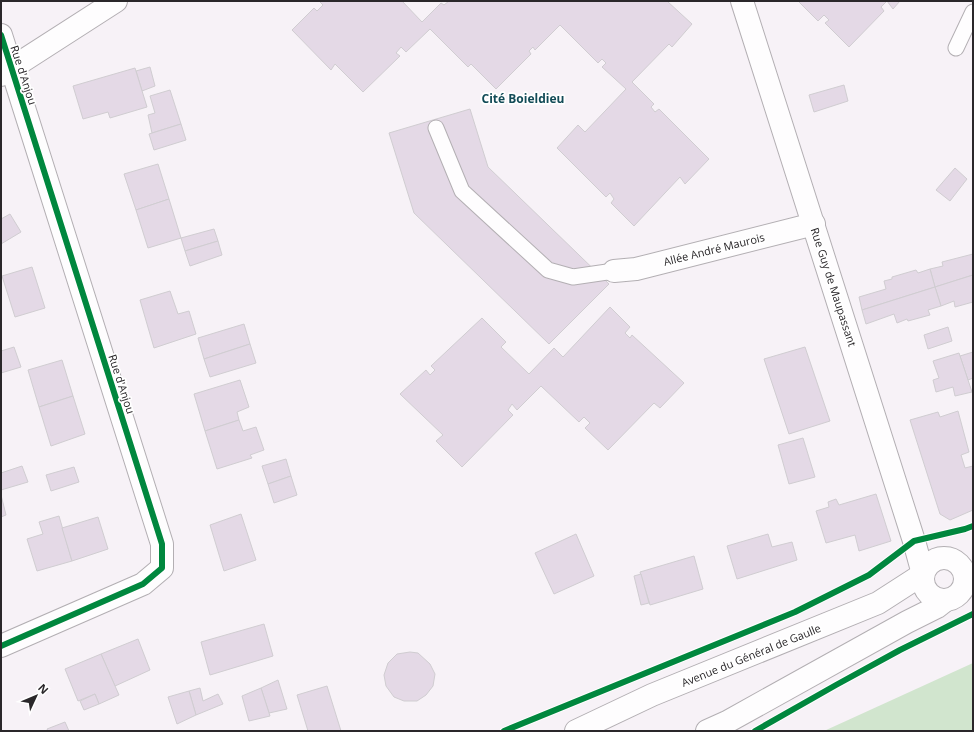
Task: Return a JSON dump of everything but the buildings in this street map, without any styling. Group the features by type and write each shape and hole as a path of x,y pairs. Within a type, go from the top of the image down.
{"street":[{"path":"6,72 116,1"},
{"name":"Rue Guy de Maupassant","path":"742,1 814,224 914,541 923,574"},
{"name":"Rue d'Anjou","path":"1,35 6,72 162,544 162,568 143,584 1,646"},
{"name":"Allée André Maurois","path":"614,271 636,269 814,224"},
{"name":"Avenue du Général de Gaulle","path":"576,731 652,695 878,603 923,574 929,564 940,558 973,555"},
{"path":"708,731 937,607 960,592 964,584 965,577 963,570 953,560 946,558"},
{"path":"923,574 925,587 928,593 939,600 960,592"}],"lane":[{"path":"956,48 973,12"},
{"path":"436,128 462,191 548,270 573,277 614,271"}],"green space":[{"path":"973,663 973,731 824,731"}],"cycle path":[{"path":"1,35 162,544 162,568 143,584 1,646"},
{"path":"504,731 795,612 869,575 914,541 973,526"},
{"path":"755,731 900,650 973,614"}],"district":[{"name":"Cité Boieldieu","path":"523,98"}]}
